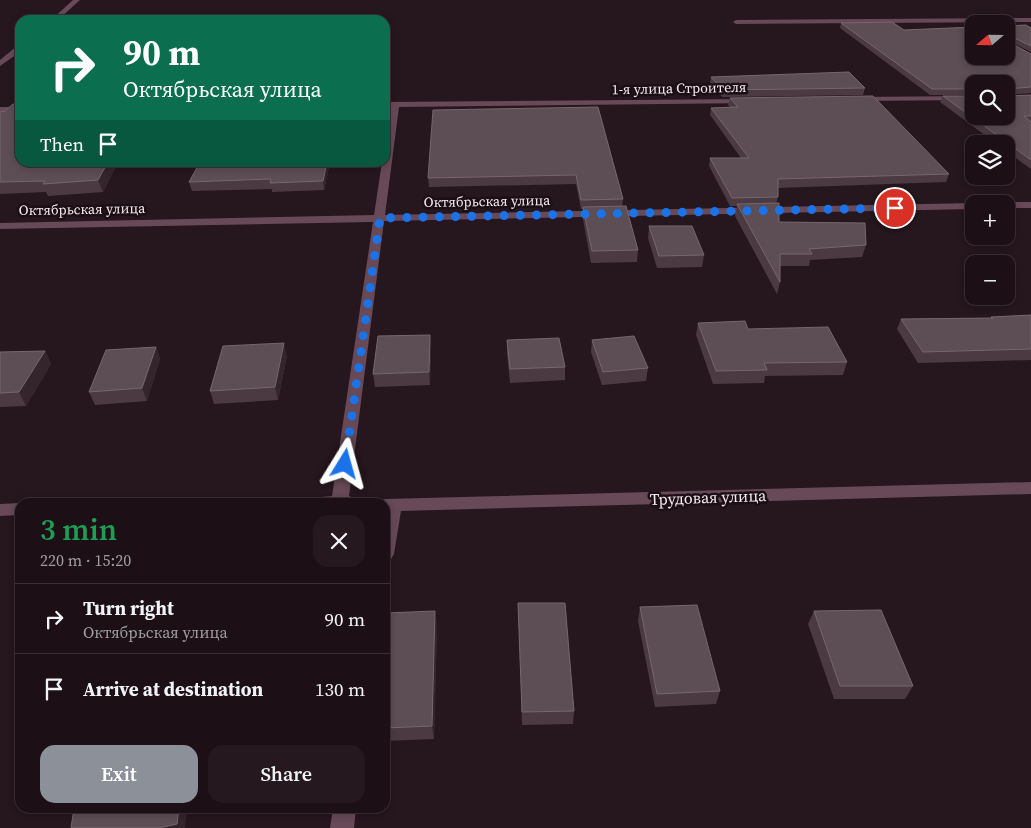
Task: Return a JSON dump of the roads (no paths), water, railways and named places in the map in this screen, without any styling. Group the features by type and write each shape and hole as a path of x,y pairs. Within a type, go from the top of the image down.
{"street":[{"path":"60,15 78,0"},
{"path":"1015,21 1031,20"},
{"path":"736,22 965,22"},
{"path":"0,64 15,52"},
{"path":"844,100 965,98"},
{"name":"1-я улица Строителя","path":"390,105 764,100"},
{"path":"0,110 15,110"},
{"path":"341,498 380,218 385,167"},
{"path":"1015,205 1031,205"},
{"name":"Октябрьская улица","path":"0,226 965,206"},
{"name":"Трудовая улица","path":"390,506 1031,488"},
{"path":"0,510 15,509"},
{"path":"342,828 344,813"}]}
